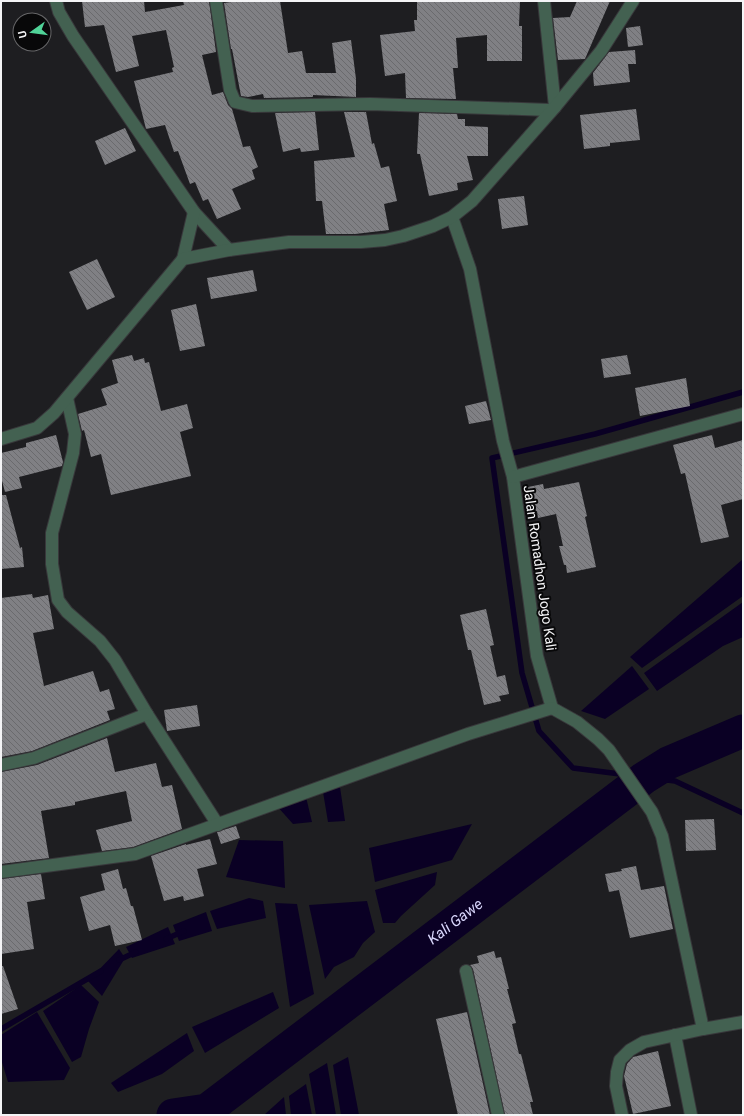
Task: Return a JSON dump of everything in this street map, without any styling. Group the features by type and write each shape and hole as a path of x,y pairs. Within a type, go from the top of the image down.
{"street":[{"path":"56,1 59,12 73,36 194,212 229,250"},
{"path":"216,1 230,90 235,102 252,106 370,104 553,108"},
{"path":"544,1 553,108"},
{"path":"183,260 229,250 289,242 361,242 385,240 433,226 452,217 472,201 601,51 633,1"},
{"path":"1,439 37,428 67,398 183,260 194,212"},
{"path":"452,217 470,269 503,441 513,478"},
{"path":"67,398 75,434 74,453 52,533 52,564 58,600 67,612 100,641 111,656 218,825"},
{"name":"Jalan Romadhon Jogo Kali","path":"548,709 537,656 513,478 743,414"},
{"path":"1,872 135,854 468,734 548,709 577,722 598,739 609,750 652,812 662,836 703,1029"},
{"path":"1,765 34,758 147,714"},
{"path":"466,971 498,1115"},
{"path":"622,1115 616,1086 617,1072 620,1060 630,1050 644,1042 743,1022"},
{"path":"675,1035 691,1115"}],"shaded area":[{"path":"743,559 743,596 642,668 630,657"},
{"path":"743,602 743,637 723,646 657,691 644,673"},
{"path":"632,666 649,689 605,719 581,711"},
{"path":"340,787 345,821 328,822 323,792"},
{"path":"306,797 312,822 293,824 276,805"},
{"path":"472,824 452,860 375,882 369,848"},
{"path":"239,840 283,841 285,888 226,877"},
{"path":"437,872 435,885 395,923 383,923 375,890"},
{"path":"249,898 263,901 266,918 217,929 210,911"},
{"path":"367,901 375,932 363,943 354,957 334,967 325,979 309,905"},
{"path":"275,903 297,904 314,994 290,1007"},
{"path":"206,912 212,931 179,941 173,925"},
{"path":"168,927 175,944 132,958 126,947"},
{"path":"119,949 125,958 102,996 88,981"},
{"path":"81,985 99,1002 81,1057 72,1062 43,1011"},
{"path":"273,992 279,1008 205,1053 192,1027"},
{"path":"37,1012 70,1068 64,1080 8,1082 1,1059 1,1035"},
{"path":"187,1033 194,1051 162,1074 118,1092 111,1083"},
{"path":"348,1057 359,1115 341,1115 333,1065"},
{"path":"327,1063 336,1115 316,1115 309,1074"},
{"path":"306,1084 312,1115 291,1115 289,1096"},
{"path":"284,1097 286,1115 264,1115"}],"building":[{"path":"82,1 144,1 145,12 184,5 183,1 209,1 216,52 202,55 212,95 223,92 228,105 232,109 243,147 250,146 258,167 252,170 255,179 232,189 241,209 217,219 208,199 203,201 195,182 190,184 178,151 174,152 165,125 146,129 134,81 173,72 172,68 174,67 166,30 132,36 139,66 116,72 104,25 85,27"},
{"path":"238,1 280,1 288,53 302,51 306,73 336,73 332,43 351,40 356,79 356,97 313,95 313,97 264,98 263,94 248,97 241,96 231,49 224,3"},
{"path":"417,1 520,1 519,26 522,26 522,61 487,61 487,35 456,38 458,68 453,68 456,99 406,98 405,73 385,76 380,35 415,31 414,20 417,20"},
{"path":"577,1 610,1 585,59 558,60 553,18 570,17"},
{"path":"640,26 643,45 628,47 626,28"},
{"path":"635,50 636,64 628,64 630,82 594,86 593,73 609,52"},
{"path":"636,109 640,140 610,143 610,146 584,149 580,115"},
{"path":"315,112 319,150 301,152 300,148 283,152 275,113"},
{"path":"344,112 366,112 372,144 374,143 381,168 389,166 397,201 384,204 389,230 355,234 326,234 322,201 316,201 314,161 355,157"},
{"path":"419,113 457,114 458,119 465,119 465,126 488,127 488,156 467,156 473,180 457,183 458,190 429,196 420,154 417,154"},
{"path":"125,128 136,151 105,165 95,141"},
{"path":"524,196 528,225 502,229 498,199"},
{"path":"97,259 115,297 87,310 69,272"},
{"path":"253,270 257,291 211,299 207,278"},
{"path":"196,304 205,346 180,351 171,310"},
{"path":"132,355 134,361 144,358 145,363 149,362 161,411 187,404 193,428 180,432 191,476 111,495 101,454 91,457 78,414 107,405 101,389 118,383 112,360"},
{"path":"627,355 631,374 604,378 601,359"},
{"path":"686,378 690,406 640,416 635,388"},
{"path":"486,401 491,420 469,424 465,406"},
{"path":"56,435 63,462 62,466 19,477 22,488 5,492 1,477 1,453 26,447 26,443"},
{"path":"712,435 715,448 743,440 743,499 721,505 729,537 701,543 685,473 681,474 673,445"},
{"path":"579,482 596,567 567,573 566,565 564,565 559,546 563,546 556,514 538,518 537,511 529,513 523,488 543,484 544,489"},
{"path":"1,495 6,495 20,548 22,547 24,567 1,569"},
{"path":"32,594 33,598 48,595 54,629 33,633 44,686 93,671 100,692 109,689 115,709 107,711 110,720 32,751 1,757 1,598"},
{"path":"486,609 494,645 490,646 497,677 505,675 509,694 499,696 501,701 484,705 471,650 468,650 460,615"},
{"path":"197,705 200,726 167,731 164,710"},
{"path":"107,738 115,772 156,763 162,787 172,785 182,829 133,847 102,851 96,830 132,821 126,791 75,802 75,805 41,811 49,858 1,864 1,772 37,765"},
{"path":"714,819 716,850 686,851 685,820"},
{"path":"236,826 240,838 221,844 217,832"},
{"path":"210,839 217,864 197,869 204,896 184,901 183,896 164,901 151,856 186,844"},
{"path":"636,866 641,890 664,886 673,929 630,938 619,890 609,892 605,874 622,871 621,869"},
{"path":"118,869 123,889 126,888 131,906 133,906 142,940 115,946 110,925 89,931 80,897 105,890 101,874"},
{"path":"41,874 45,899 27,902 34,949 1,954 1,879"},
{"path":"494,951 496,958 501,957 509,989 507,989 516,1023 512,1024 533,1102 530,1102 533,1115 505,1115 473,969 470,965 479,963 477,956"},
{"path":"1,966 3,966 18,1009 1,1014"},
{"path":"467,1012 490,1115 458,1115 436,1019"},
{"path":"658,1051 671,1106 633,1114 624,1076 627,1064 633,1057"}],"waterway":[{"path":"743,392 595,434 492,458 522,673 539,731 573,768 675,781 743,813"},
{"name":"Kali Gawe","path":"173,1115 207,1110 644,778 668,763 743,731"},
{"path":"166,939 184,931"},
{"path":"119,960 136,952"},
{"path":"1,1029 101,971"}]}
